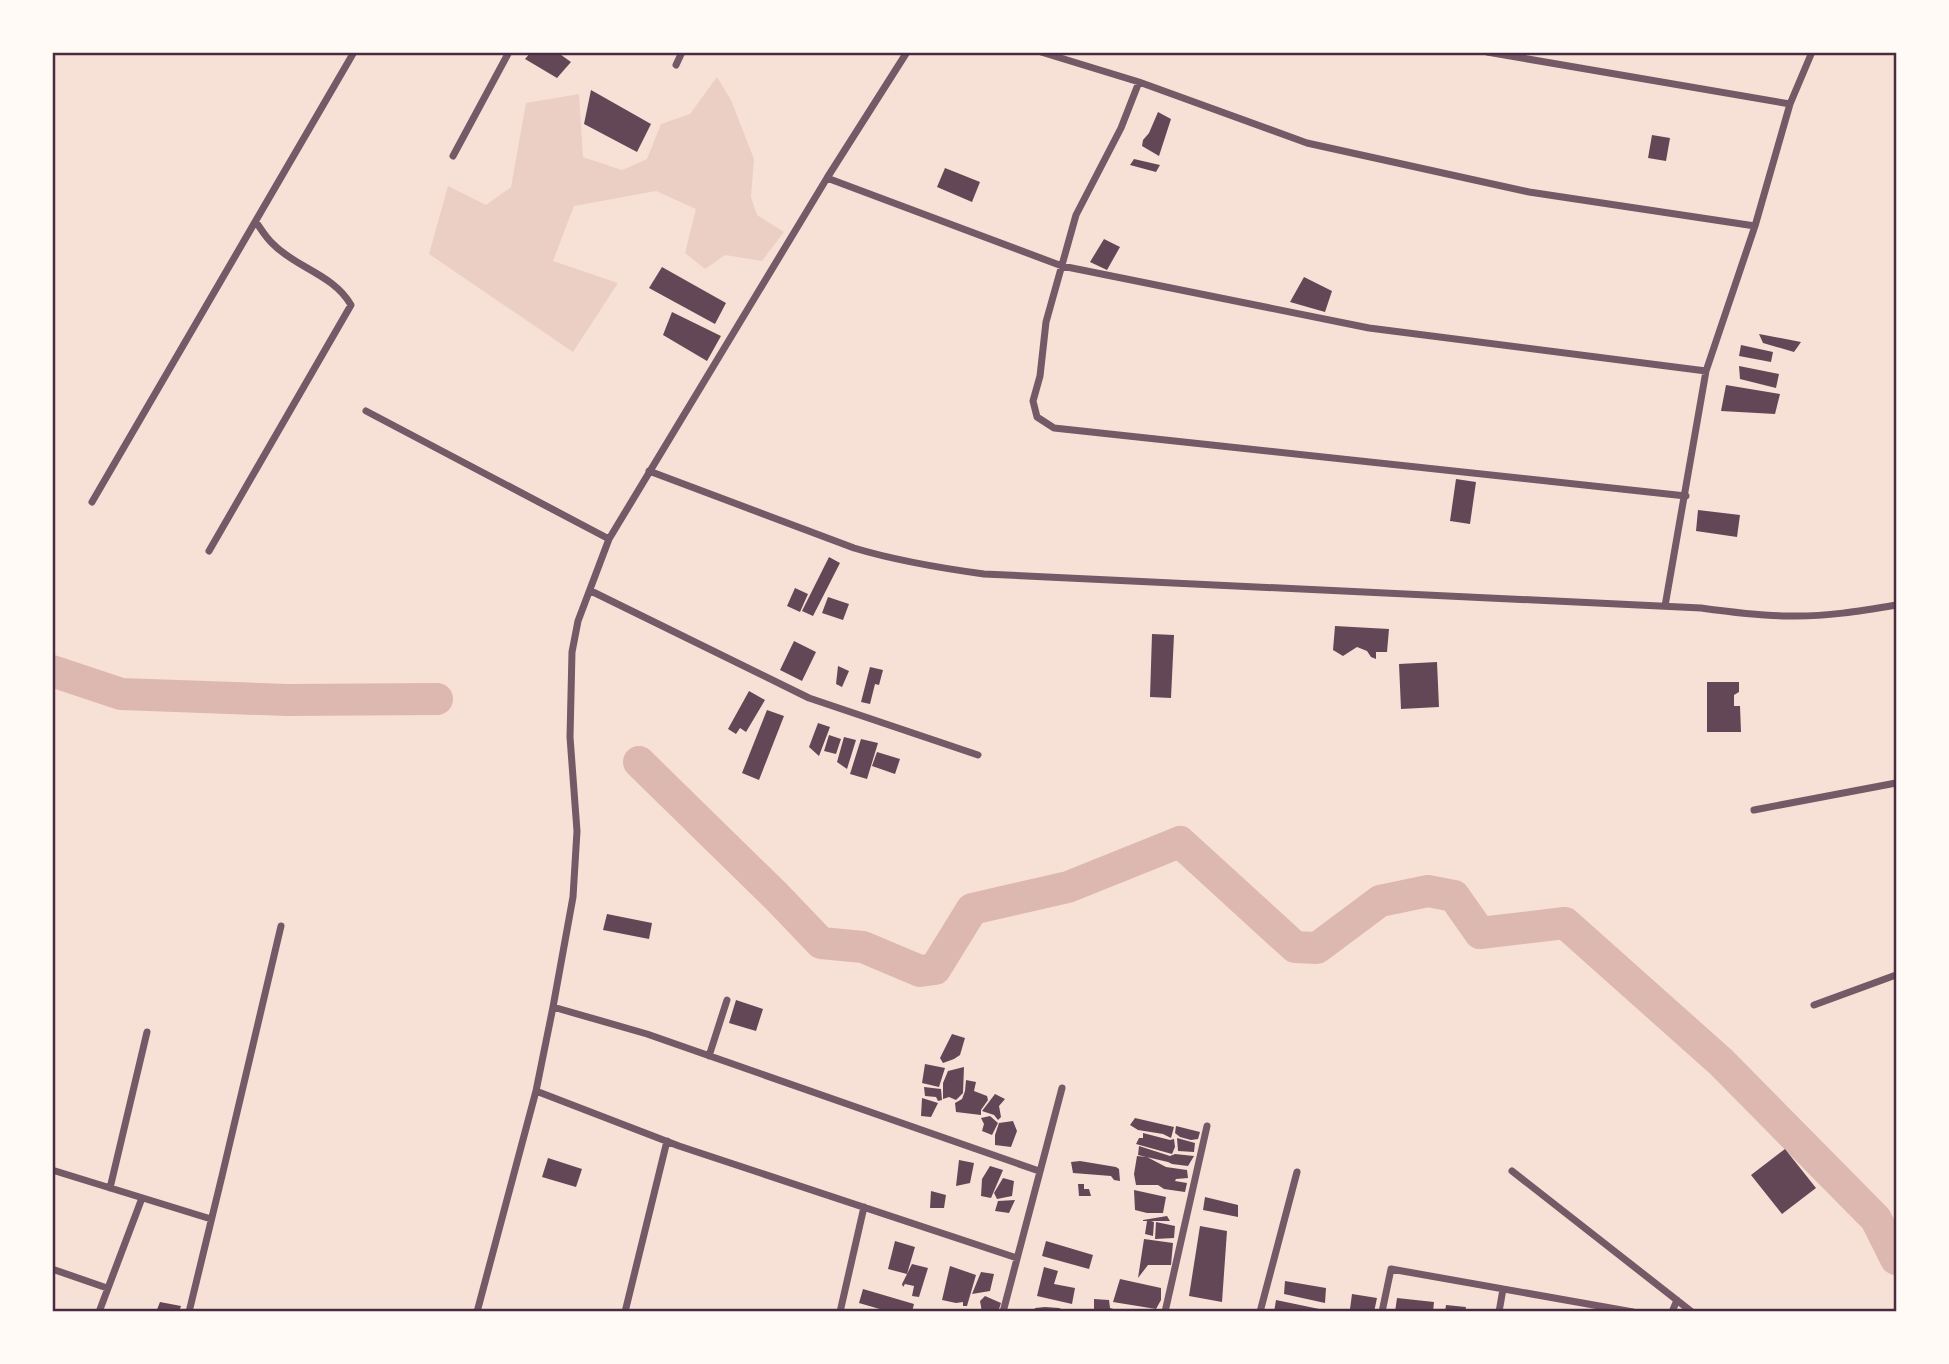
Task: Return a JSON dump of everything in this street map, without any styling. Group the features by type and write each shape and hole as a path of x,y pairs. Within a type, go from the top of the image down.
{"street":[{"path":"92,502 354,52"},
{"path":"453,156 509,52"},
{"path":"676,65 682,52"},
{"path":"477,1311 536,1091 573,897 577,831 570,737 572,652 578,621 609,539 827,177 907,52"},
{"path":"1041,52 1139,82 1307,143 1529,192 1755,226"},
{"path":"1487,52 1790,104"},
{"path":"1665,606 1706,371 1755,226 1790,104 1812,52"},
{"path":"1139,82 1121,128 1076,215 1046,322 1040,376 1033,401 1037,417 1054,428 1686,496"},
{"path":"827,177 1062,266 1369,328 1706,371"},
{"path":"209,551 351,305 345,295 328,281 273,245 256,222"},
{"path":"366,411 609,539"},
{"path":"649,471 883,557 984,574 1665,606 1789,617 1856,612 1896,605"},
{"path":"591,591 809,698 978,755"},
{"path":"1754,810 1896,783"},
{"path":"188,1311 281,926"},
{"path":"1815,1005 1896,975"},
{"path":"709,1056 727,1000"},
{"path":"553,1007 647,1034 1040,1171"},
{"path":"110,1188 147,1032"},
{"path":"1003,1311 1062,1088"},
{"path":"536,1091 667,1141 1017,1258"},
{"path":"1165,1311 1207,1126"},
{"path":"625,1311 667,1141"},
{"path":"52,1170 211,1219"},
{"path":"1512,1171 1692,1311"},
{"path":"1260,1311 1297,1172"},
{"path":"99,1311 142,1198"},
{"path":"839,1311 864,1208"},
{"path":"52,1269 107,1287"},
{"path":"1382,1311 1391,1269 1633,1311"},
{"path":"1499,1311 1503,1289"},
{"path":"1672,1311 1677,1300"}],"shaded area":[{"path":"717,77 731,100 754,159 751,197 757,215 784,232 762,261 725,255 705,269 685,253 696,209 656,191 574,206 553,261 618,283 573,352 429,254 448,186 486,205 511,187 526,103 579,94 583,157 622,170 647,159 661,124 690,114"}],"building":[{"path":"531,52 557,52 571,62 557,78 525,59"},
{"path":"591,90 651,124 637,152 584,124"},
{"path":"1158,112 1171,119 1159,156 1142,146"},
{"path":"1652,135 1670,138 1666,161 1648,158"},
{"path":"1134,159 1160,165 1156,172 1130,165"},
{"path":"945,168 980,182 972,202 937,187"},
{"path":"1104,239 1120,247 1107,270 1090,262"},
{"path":"662,267 726,303 715,324 649,288"},
{"path":"1304,277 1332,291 1325,312 1290,302"},
{"path":"672,312 721,336 707,361 663,335"},
{"path":"1759,334 1801,342 1794,352 1763,343"},
{"path":"1741,345 1773,352 1771,362 1739,356"},
{"path":"1739,366 1779,374 1776,388 1740,379"},
{"path":"1726,385 1780,394 1775,414 1721,411"},
{"path":"1456,479 1476,482 1470,524 1450,521"},
{"path":"1698,510 1740,515 1737,537 1696,531"},
{"path":"829,557 840,563 813,616 802,611"},
{"path":"795,588 808,594 800,612 787,606"},
{"path":"828,597 849,604 843,620 822,613"},
{"path":"1335,626 1389,629 1387,652 1376,652 1376,659 1357,647 1343,656 1333,650"},
{"path":"1152,634 1174,635 1171,698 1150,697"},
{"path":"794,641 816,652 802,681 780,670"},
{"path":"1437,662 1439,707 1401,709 1399,664"},
{"path":"838,666 849,671 842,687 836,684"},
{"path":"870,667 883,670 879,685 875,684 870,704 861,702"},
{"path":"1707,682 1739,682 1739,692 1734,695 1734,706 1740,706 1741,732 1707,732"},
{"path":"749,691 765,700 746,732 740,728 736,734 728,729"},
{"path":"767,710 784,716 759,780 742,773"},
{"path":"818,723 830,727 819,756 809,747"},
{"path":"829,735 841,739 836,754 824,751"},
{"path":"844,737 856,740 847,769 837,762"},
{"path":"861,739 878,743 867,779 850,774"},
{"path":"877,752 900,759 895,774 872,766"},
{"path":"607,914 652,923 649,939 603,930"},
{"path":"736,1000 763,1009 756,1031 729,1023"},
{"path":"952,1034 965,1038 960,1055 943,1063 940,1058"},
{"path":"925,1064 945,1068 939,1087 922,1083"},
{"path":"964,1067 963,1093 956,1100 949,1097 943,1099 943,1083 948,1071"},
{"path":"966,1080 976,1082 974,1091 987,1096 988,1100 981,1110 981,1115 956,1112 955,1103 962,1099"},
{"path":"924,1087 941,1089 942,1100 925,1096"},
{"path":"995,1094 1005,1099 999,1106 1001,1117 998,1120 994,1115 982,1111"},
{"path":"922,1098 938,1103 931,1117 921,1116"},
{"path":"990,1116 998,1123 992,1135 982,1131 984,1124 981,1118"},
{"path":"1135,1118 1174,1127 1171,1138 1138,1130 1130,1125"},
{"path":"1013,1121 1017,1131 1011,1147 995,1145 999,1123"},
{"path":"1176,1126 1200,1132 1198,1139 1180,1137 1175,1133"},
{"path":"1143,1133 1174,1139 1172,1154 1136,1144 1139,1138 1143,1138"},
{"path":"1177,1138 1195,1143 1194,1152 1178,1151"},
{"path":"1139,1146 1170,1156 1194,1156 1188,1166 1172,1164 1138,1155"},
{"path":"1785,1149 1816,1188 1782,1214 1751,1175"},
{"path":"1137,1156 1147,1157 1166,1167 1187,1170 1188,1178 1175,1181 1187,1183 1185,1192 1164,1189 1158,1185 1136,1185 1134,1174"},
{"path":"548,1158 582,1169 576,1187 542,1177"},
{"path":"959,1160 974,1163 970,1183 956,1186"},
{"path":"1071,1162 1116,1167 1119,1169 1120,1181 1111,1176 1073,1173"},
{"path":"990,1166 1003,1170 991,1198 981,1196 982,1179"},
{"path":"1003,1178 1014,1181 1012,1196 997,1199 994,1193"},
{"path":"1078,1184 1084,1184 1084,1189 1089,1189 1091,1196 1079,1196"},
{"path":"1134,1190 1166,1197 1163,1213 1135,1210"},
{"path":"931,1191 946,1195 944,1208 930,1208"},
{"path":"1205,1197 1238,1205 1238,1217 1203,1210"},
{"path":"1015,1200 1009,1213 995,1211 998,1201"},
{"path":"1167,1216 1170,1221 1151,1221 1154,1222 1153,1236 1145,1234 1147,1221 1143,1220"},
{"path":"1156,1222 1175,1226 1174,1238 1155,1239"},
{"path":"1200,1226 1227,1231 1222,1302 1189,1296"},
{"path":"1144,1239 1173,1243 1171,1265 1148,1265 1138,1278"},
{"path":"895,1241 915,1247 907,1274 888,1269"},
{"path":"1046,1241 1093,1255 1089,1269 1042,1256"},
{"path":"912,1264 928,1268 919,1297 912,1296 914,1286 905,1284 903,1287 902,1284"},
{"path":"950,1266 976,1275 967,1306 963,1306 963,1302 942,1300"},
{"path":"1044,1267 1058,1271 1054,1284 1075,1288 1072,1304 1037,1296"},
{"path":"981,1272 994,1274 990,1291 972,1294"},
{"path":"1120,1279 1161,1288 1161,1300 1156,1309 1113,1302"},
{"path":"1285,1281 1326,1288 1325,1303 1284,1294"},
{"path":"863,1289 914,1304 912,1312 890,1312 859,1303"},
{"path":"1352,1294 1377,1298 1374,1312 1350,1309"},
{"path":"985,1296 1001,1303 998,1312 982,1312 980,1301"},
{"path":"1397,1298 1434,1302 1433,1312 1395,1312"},
{"path":"1094,1299 1109,1300 1110,1308 1123,1312 1094,1312"},
{"path":"1276,1300 1324,1310 1324,1312 1274,1312"},
{"path":"160,1302 181,1306 179,1312 156,1312"},
{"path":"1446,1305 1466,1307 1465,1312 1445,1312"},
{"path":"1045,1307 1068,1312 1034,1312 1035,1308"}],"waterway":[{"path":"52,671 121,694 287,700 437,699"},
{"path":"639,762 821,943 863,947 920,971 935,969 972,909 1068,887 1180,842 1295,947 1317,948 1380,901 1428,891 1454,896 1480,933 1565,923 1721,1062 1876,1219 1896,1259"}]}
